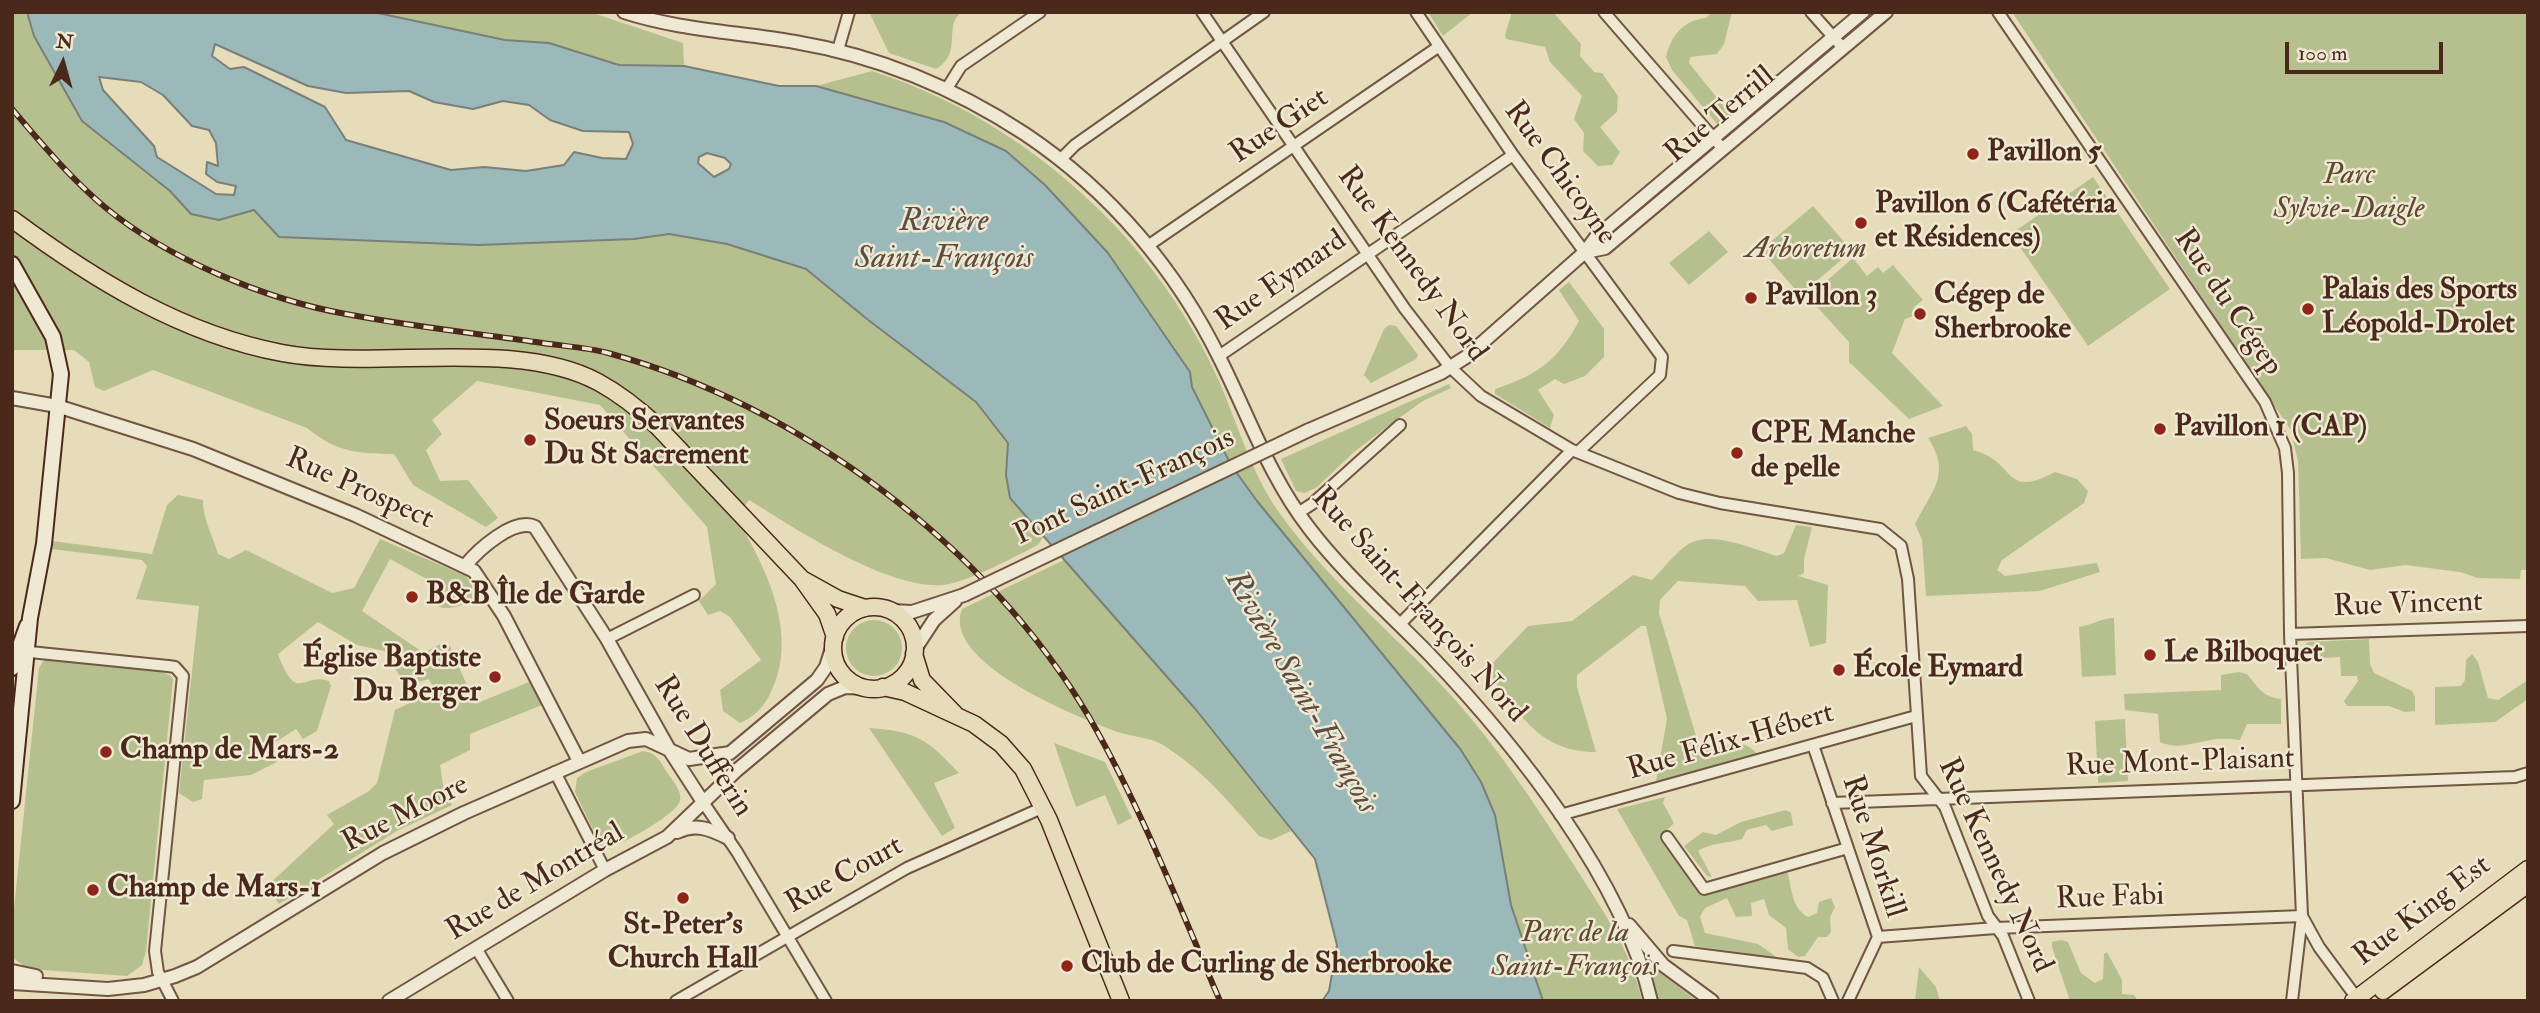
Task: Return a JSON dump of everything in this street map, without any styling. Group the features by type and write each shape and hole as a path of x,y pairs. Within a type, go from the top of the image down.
{"main road":[{"path":"12,208 94,273"},
{"path":"12,219 53,249 148,307 213,334 282,353 387,359 510,359 555,366 596,381 632,403 657,426 779,559 802,579 838,599 865,608 892,611 906,623 922,680 955,714"},
{"path":"12,264 58,349 61,373 44,544 22,652 13,791"},
{"path":"802,579 827,614 842,672 857,685 905,692 938,709 955,714 988,733 1013,757 1032,783 1044,807 1121,1001"},
{"path":"834,641 849,615 865,608"},
{"path":"12,668 22,652"},
{"path":"875,687 904,676 915,652"},
{"name":"Rue King Est","path":"2360,1000 2528,869"},
{"name":"Rue King Est","path":"2360,1000 2528,884"}],"street":[{"name":"Rue Saint-François Nord","path":"624,12 671,24 838,50 896,68 946,90 1007,123 1060,160 1105,199 1149,246 1186,298 1219,356 1273,472 1298,513 1335,560 1401,624 1493,725 1560,815 1622,916 1645,972 1651,1001"},
{"path":"838,50 849,12"},
{"path":"946,90 961,66 1040,12"},
{"name":"Rue Kennedy Nord","path":"1202,12 1368,251 1405,309 1450,367 1497,407 1575,451 1693,497 1863,525 1888,533 1901,546 1906,566 1921,776 1939,798 1988,916 2003,936 2029,1001"},
{"path":"1060,160 1075,145 1264,12"},
{"name":"Rue Chicoyne","path":"1416,12 1513,155 1659,350 1663,364 1660,375 1575,451"},
{"path":"1604,12 1723,149"},
{"path":"1811,12 1843,48"},
{"name":"Rue Terrill","path":"1309,430 1450,367 1585,252 1596,237 1863,12"},
{"name":"Rue Terrill","path":"1585,252 1605,248 1886,12"},
{"name":"Rue du Cégep","path":"1998,12 2188,288 2274,420 2287,459 2290,634 2302,916 2292,1001"},
{"name":"Rue Giet","path":"1149,246 1438,47"},
{"name":"Rue Eymard","path":"1219,356 1368,251 1513,155"},
{"name":"Rue Prospect","path":"12,398 58,406 140,431 259,475 465,566 480,576 491,592 579,761"},
{"path":"1298,513 1312,504 1400,425"},
{"name":"Pont Saint-François","path":"964,595 1309,430"},
{"path":"1401,624 1575,451"},
{"name":"Rue Dufferin","path":"465,566 474,555 517,526 529,525 539,533 607,639 670,751 728,838 826,1001"},
{"path":"607,639 695,595"},
{"path":"892,611 912,612 964,595"},
{"path":"915,652 934,620 964,595"},
{"name":"Rue Vincent","path":"2290,634 2528,626"},
{"path":"670,751 700,759 730,753 817,680 826,667 834,641"},
{"path":"22,652 175,667 183,676 155,951 162,981 173,1001"},
{"path":"703,802 820,699 845,687 875,687"},
{"name":"Rue Félix-Hébert","path":"1560,815 1916,716"},
{"name":"Rue Moore","path":"12,983 108,989 162,981 197,967 383,853 579,761 637,739 656,743 670,751"},
{"name":"Rue Morkill","path":"1813,745 1878,937 1848,1001"},
{"path":"555,772 605,870"},
{"name":"Rue Mont-Plaisant","path":"1832,803 2515,777 2528,773"},
{"name":"Rue de Montréal","path":"388,1001 605,870 667,836 703,802"},
{"name":"Rue Court","path":"676,1001 907,868 1044,807"},
{"path":"667,836 689,827 701,827 728,838"},
{"path":"1667,837 1704,889 1848,849"},
{"path":"1622,916 1663,965 1712,1001"},
{"name":"Rue du Cégep","path":"2302,916 2319,947 2360,1000"},
{"name":"Rue Fabi","path":"1878,937 1996,928 2302,916"},
{"path":"476,948 508,1001"},
{"path":"1673,951 1807,968 1823,978 1833,1001"},
{"path":"12,971 45,978 55,985"}],"green space":[{"path":"12,12 27,12 34,36 82,121 170,191 191,214 219,220 254,210 279,237 478,245 634,239 669,234 727,244 806,269 976,402 1009,443 1008,475 1012,495 1023,513 1044,536 1038,545 982,572 949,584 927,585 874,570 846,557 749,500 736,517 759,558 776,603 782,649 778,672 768,699 754,715 740,723 723,711 720,690 761,660 730,617 720,611 708,615 699,601 716,584 707,527 600,405 477,381 432,420 442,434 426,450 440,481 468,480 498,518 486,527 413,485 394,454 358,452 338,447 307,428 153,370 104,391 95,387 89,362 74,350 12,350"},
{"path":"373,12 590,12 683,43 684,66 619,65 549,43 505,41"},
{"path":"869,12 962,12 953,24 949,55 936,69 889,53"},
{"path":"1428,12 1473,12 1443,36"},
{"path":"1512,12 1553,12 1581,44 1580,56 1594,72 1602,73 1618,96 1617,112 1600,127 1620,152 1612,165 1598,166 1583,151 1584,133 1574,119 1582,96 1550,62 1545,47 1506,39"},
{"path":"1712,12 1732,12 1724,44 1717,54 1690,57 1689,63 1730,114 1717,124 1672,70 1666,57 1679,30 1691,22 1706,18"},
{"name":"Parc Sylvie-Daigle","path":"2012,12 2528,12 2528,570 2521,570 2520,579 2478,578 2460,572 2405,565 2370,570 2326,558 2301,559 2298,461 2290,429"},
{"name":"Parc de la Saint-François","path":"872,71 941,98 1006,135 1066,179 1094,204 1135,248 1163,284 1199,341 1219,381 1252,464 1278,511 1317,560 1448,692 1501,757 1608,919 1625,950 1642,1001 1543,1001 1511,905 1495,815 1481,782 1461,750 1257,501 1231,465 1192,386 1190,372 944,122 816,86"},
{"path":"2093,177 2170,289 2088,346 2011,234"},
{"name":"Arboretum","path":"1813,206 1852,251 1800,295 1761,250"},
{"path":"1709,231 1728,252 1689,285 1669,263"},
{"path":"1853,258 1867,276 1878,267 1883,273 1893,265 1923,300 1914,307 1919,314 1905,319 1892,353 1943,406 1909,419 1849,362 1849,342 1808,297"},
{"path":"1569,282 1604,329 1604,357 1585,376 1564,384 1555,379 1538,390 1554,415 1550,428 1495,394 1495,389 1535,372 1555,356 1571,335 1579,321 1559,290"},
{"path":"1389,325 1396,326 1418,355 1416,359 1371,383 1364,375 1384,329"},
{"path":"1449,384 1451,388 1423,401 1354,452 1316,488 1304,493 1296,491 1281,459"},
{"path":"1966,426 1972,434 1973,450 1987,455 2017,480 2038,480 2055,472 2077,479 2088,491 2084,503 2002,560 1997,570 2005,576 2097,563 2100,572 2040,591 1926,596 1922,540 1915,524 1933,491 1939,472 1935,451 1928,438"},
{"path":"178,495 203,500 206,520 218,554 229,559 246,550 332,593 354,588 380,539 466,576 480,597 456,607 439,607 433,604 436,584 390,559 362,611 424,653 440,644 450,646 475,704 529,682 542,705 470,734 470,750 440,765 444,791 452,805 397,831 279,904 267,886 334,824 327,815 369,791 377,783 395,710 435,691 429,679 415,683 403,681 384,651 357,645 318,622 278,654 295,683 320,679 329,681 331,686 317,731 303,739 296,729 268,747 277,762 251,775 204,780 202,799 193,802 179,793 199,606 136,599 147,566 142,560 51,549 52,541 152,554 167,505"},
{"path":"1796,525 1812,527 1804,559 1804,573 1798,576 1828,585 1826,643 1810,647 1797,600 1758,601 1745,586 1678,581 1660,600 1659,613 1700,749 1739,744 1746,745 1758,756 1659,783 1656,781 1667,719 1646,626 1641,626 1577,675 1577,687 1596,752 1576,750 1545,738 1521,716 1488,673 1487,669 1528,626 1572,621 1633,575 1652,580 1687,545 1708,539 1719,540 1777,556 1784,553"},
{"path":"1064,560 1197,711 1281,814 1291,831 1271,840 1259,836 1203,776 1163,745 1112,730 1042,699 990,667 971,648 961,629 962,609"},
{"path":"2114,618 2116,675 2082,677 2079,627"},
{"path":"869,620 879,620 894,628 900,637 900,659 894,668 879,676 869,676 851,664 846,653 846,643 858,625"},
{"path":"2369,639 2370,664 2374,673 2412,691 2415,711 2405,712 2389,706 2347,706 2344,701 2358,681 2357,676 2341,676 2340,657 2303,659 2302,648 2308,642"},
{"path":"2472,654 2478,662 2488,698 2498,700 2528,680 2528,699 2495,722 2435,725 2435,687 2461,686 2465,680 2466,660"},
{"path":"44,660 162,672 173,680 146,951 142,965 127,976 28,969 12,957 12,927 39,668"},
{"path":"2239,672 2247,674 2265,693 2281,699 2281,724 2247,724 2240,740 2218,739 2173,745 2160,742 2158,714 2125,710 2124,694 2221,690 2221,675"},
{"path":"2125,719 2128,781 2098,783 2095,721"},
{"path":"869,728 898,732 920,739 959,773 934,783 955,828 942,836"},
{"path":"1054,743 1105,762 1132,818 1118,825 1105,795 1076,807"},
{"path":"643,751 660,761 679,790 680,801 668,815 644,830 619,843 602,848 575,792 577,778 586,772"},
{"path":"1665,797 1663,803 1674,823 1662,836 1699,894 1787,871 1795,903 1808,917 1817,913 1819,902 1831,898 1835,907 1830,917 1831,932 1827,937 1818,937 1805,956 1798,957 1788,949 1786,928 1769,915 1764,899 1751,903 1752,916 1736,917 1727,898 1705,908 1700,917 1705,933 1758,944 1778,958 1695,946 1687,920 1679,916 1617,809"},
{"path":"1786,810 1791,813 1793,825 1772,831 1766,825 1747,830 1742,839 1698,851 1712,877 1707,876 1684,846 1703,832 1716,835 1741,822"},
{"path":"2052,942 2068,942 2081,973 2095,983 2103,979 2104,954 2107,952 2122,980 2122,994 2134,995 2138,1001 2070,1001 2052,947"},
{"path":"1649,964 1697,1001 1657,1001"},
{"path":"1919,967 1936,987 1940,1001 1915,1001"}],"water":[{"name":"Rivière Saint-François","path":"27,12 373,12 505,40 549,43 619,65 684,66 779,86 816,86 944,122 1006,151 1045,185 1108,253 1190,372 1192,387 1231,465 1257,501 1461,750 1481,782 1495,815 1511,905 1543,1001 1322,1001 1329,991 1337,945 1315,859 1197,711 1010,498 1006,475 1008,443 976,402 806,269 727,244 669,234 634,239 478,245 279,237 254,210 219,220 191,214 170,191 82,121 34,36","holes":["215,44 308,86 346,93 409,91 434,102 473,109 503,101 529,105 550,120 583,131 629,132 633,144 626,159 602,158 574,152 564,165 526,171 484,167 451,170 346,140 325,107 244,67 230,69 212,56","99,77 141,82 163,95 192,126 209,130 216,143 218,166 207,162 206,174 217,182 236,186 234,195 216,194 157,157 154,146 103,90","707,153 725,158 731,164 729,169 714,177 698,163 699,157"]}],"railway":[{"path":"12,109 45,148 106,208 159,244 220,275 316,308 417,326 608,353 679,377 750,408 817,446 882,490 943,540 998,595 1047,654 1089,717 1126,786 1220,1001"}],"place":[{"name":"Pavillon 5","path":"1973,154"},
{"name":"Pavillon 6 (Cafétéria et Résidences)","path":"1861,223"},
{"name":"Pavillon 3","path":"1751,298"},
{"name":"Palais des Sports Léopold-Drolet","path":"2308,309"},
{"name":"Cégep de Sherbrooke","path":"1920,314"},
{"name":"Pavillon 1 (CAP)","path":"2160,429"},
{"name":"Soeurs Servantes Du St Sacrement","path":"530,440"},
{"name":"CPE Manche de pelle","path":"1737,453"},
{"name":"B&B Île de Garde","path":"412,597"},
{"name":"Le Bilboquet","path":"2150,655"},
{"name":"École Eymard","path":"1839,670"},
{"name":"Église Baptiste Du Berger","path":"495,677"},
{"name":"Champ de Mars-2","path":"106,752"},
{"name":"Champ de Mars-1","path":"93,890"},
{"name":"St-Peter's Church Hall","path":"683,898"},
{"name":"Club de Curling de Sherbrooke","path":"1067,966"}]}
